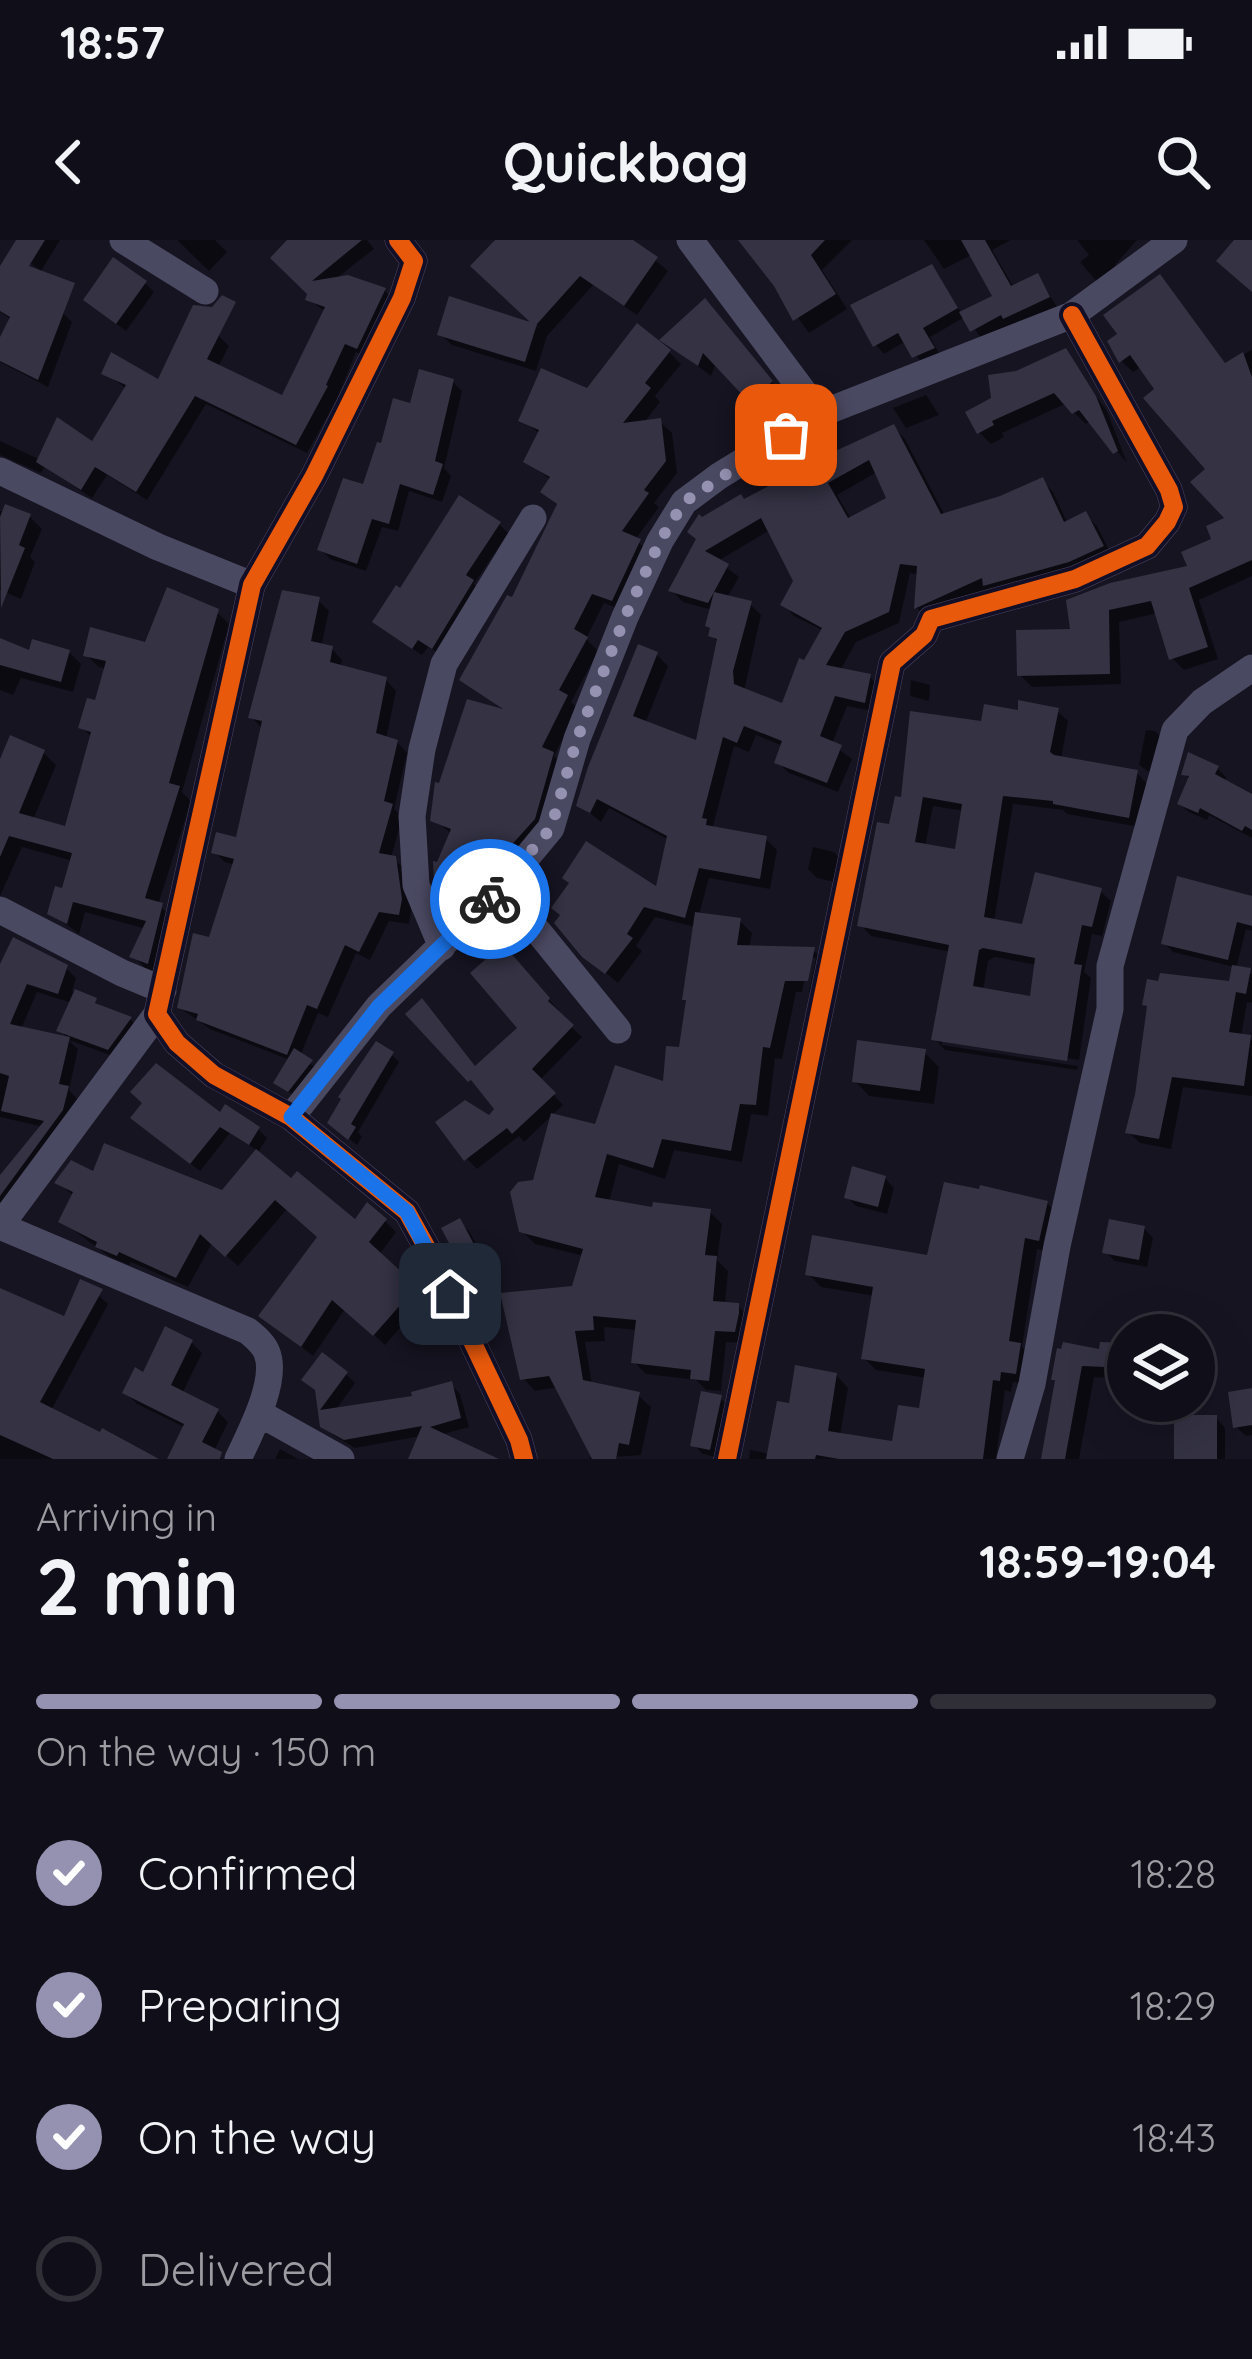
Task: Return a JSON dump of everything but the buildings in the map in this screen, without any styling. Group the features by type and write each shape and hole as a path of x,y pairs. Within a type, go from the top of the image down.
{"street":[{"path":"123,240 206,291"},
{"path":"238,1459 259,1413 270,1367 266,1348 248,1330 0,1226 160,1002 252,585 314,476 402,298 414,261 398,240"},
{"path":"690,240 820,414"},
{"path":"291,1117 379,1006 502,887 551,828 577,739 625,617 684,502 820,414 1072,315 1174,240"},
{"path":"727,1459 892,663 924,635 931,620 1075,579 1147,546 1168,523 1174,507 1072,315"},
{"path":"0,471 158,547 252,585"},
{"path":"442,947 416,885 412,816 422,749 444,664 533,518"},
{"path":"1010,1459 1032,1384 1057,1246 1110,1009 1110,966 1175,730 1202,701 1252,668"},
{"path":"502,887 618,1030"},
{"path":"0,910 122,973 160,1002 177,1043 214,1075 291,1117 407,1212 442,1277 524,1459"},
{"path":"259,1413 341,1459"}],"cycle path":[{"path":"398,240 414,261 402,298 314,476 252,585 157,1014 177,1043 214,1075 291,1117 407,1212 519,1440 524,1459"},
{"path":"727,1459 892,663 924,635 931,619 1075,579 1147,546 1174,507 1072,315"}],"way so far":[{"path":"490,899 551,828 577,739 625,617 684,502 786,435"}],"route":[{"path":"450,1294 407,1212 291,1117 379,1006 490,899"}]}
